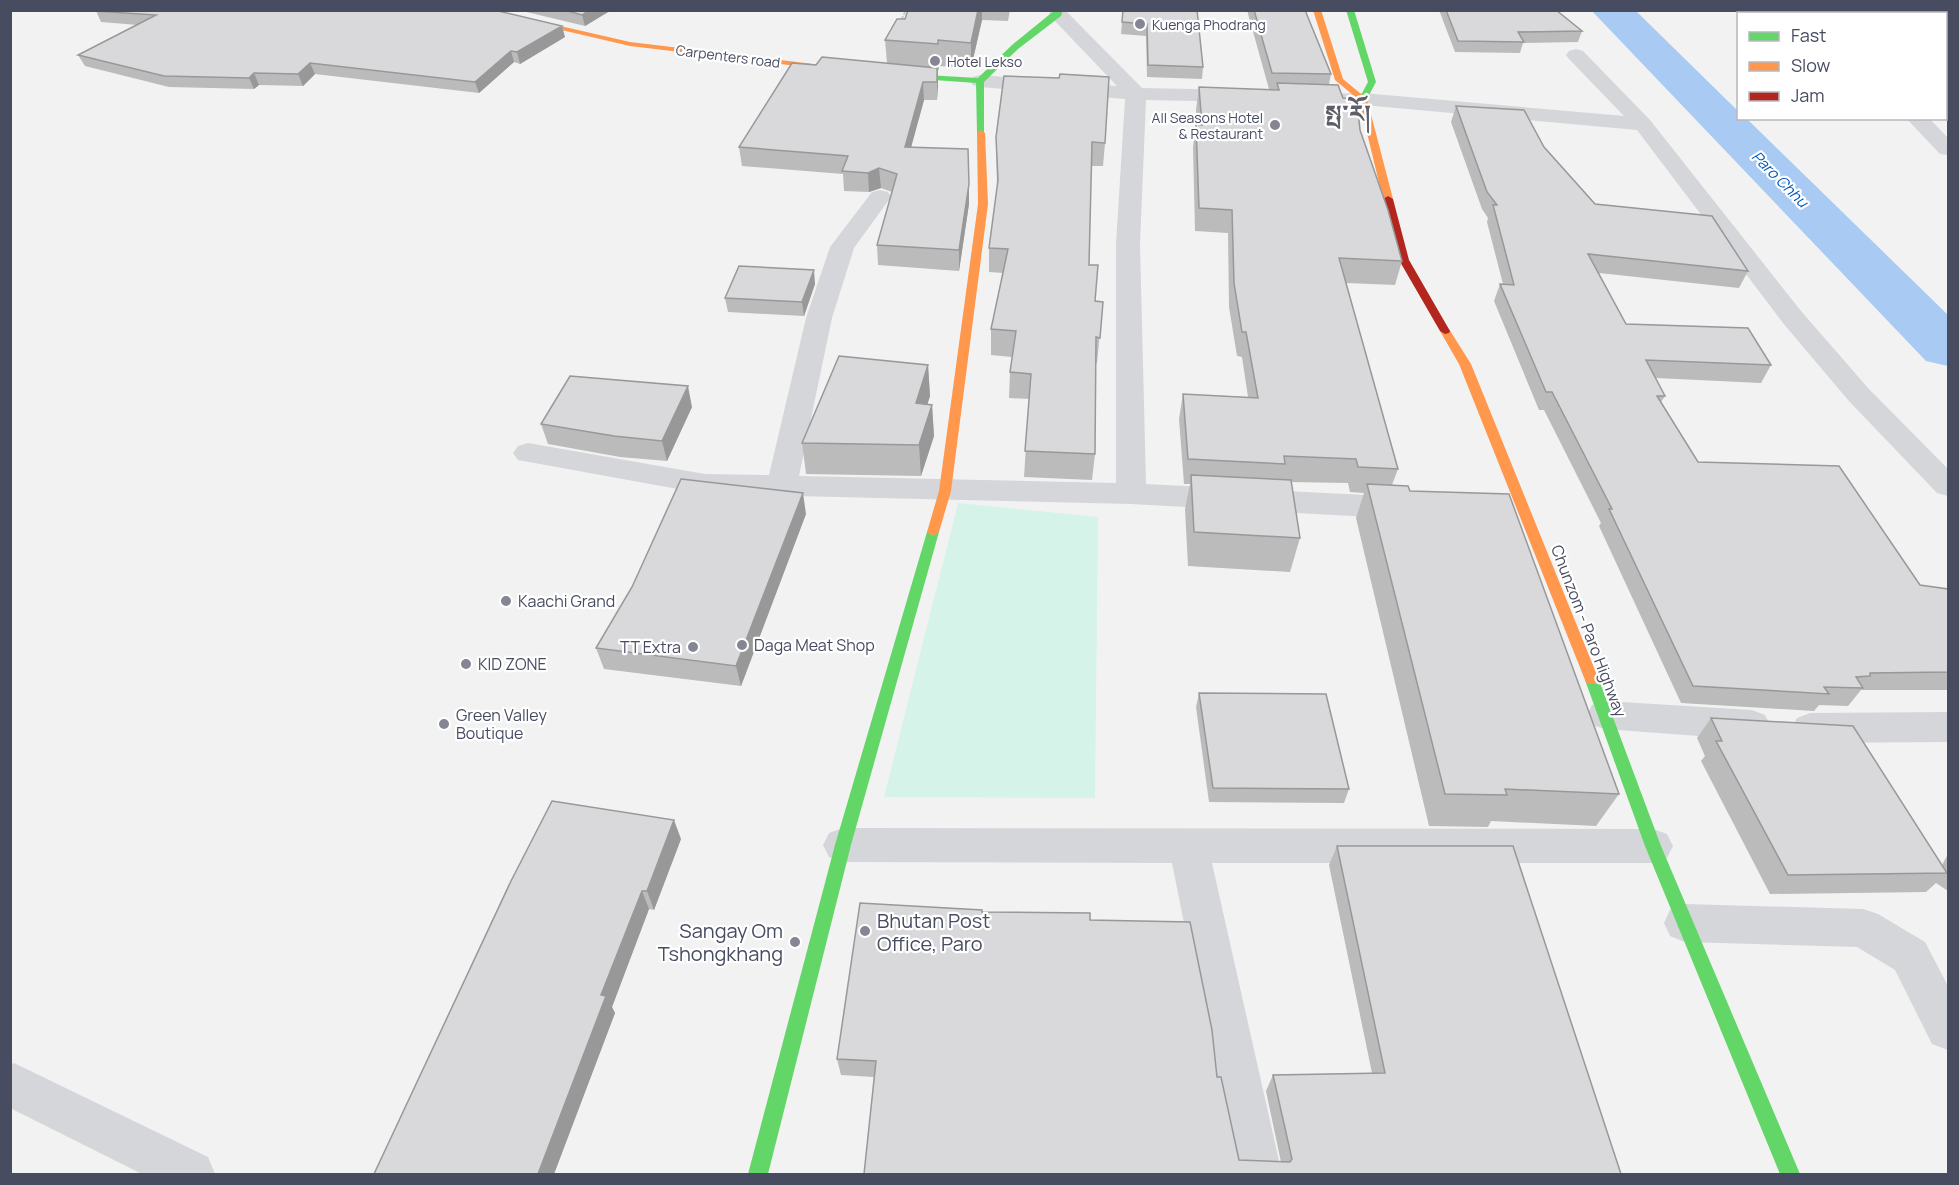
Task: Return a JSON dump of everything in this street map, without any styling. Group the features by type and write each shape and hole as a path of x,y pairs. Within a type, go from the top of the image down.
{"street":[{"name":"Carpenters road","path":"479,10 630,44 849,70"},
{"path":"1317,10 1339,80 1363,99"},
{"name":"Chunzom - Paro Highway","path":"1350,10 1372,82 1363,99 1404,260 1465,364 1605,715 1653,846 1790,1174"},
{"path":"758,1174 843,845 945,491 984,204 980,81 1015,47 1058,12 1136,94 1130,154 1128,250 1131,494"},
{"path":"1576,55 1643,124 1791,317 1858,394 1948,486"},
{"path":"872,73 1136,94 1259,97"},
{"path":"1305,98 1363,99 1643,124"},
{"path":"1918,120 1948,149"},
{"path":"782,486 795,418 819,318 842,247 880,197"},
{"path":"528,453 705,484 1131,494 1430,509"},
{"path":"1489,512 1525,514"},
{"path":"1605,715 1822,729 1948,727"},
{"path":"843,845 1653,846"},
{"path":"1188,845 1258,1174"},
{"path":"1685,923 1863,928 1910,956 1948,1029"},
{"path":"14,1086 191,1174"}],"path":[{"path":"872,73 906,10"}],"green space":[{"path":"958,503 1098,517 1095,798 884,797"}],"building":[{"path":"96,10 494,10 562,26 517,52 511,51 475,82 310,63 298,74 254,73 249,78 164,76 78,55 156,15"},
{"path":"564,10 589,10 582,15"},
{"path":"908,10 978,10 971,43 938,40 938,44 885,40 897,19 905,19"},
{"path":"1123,10 1197,10 1203,67 1148,65 1147,24 1122,22"},
{"path":"1254,10 1305,10 1331,74 1272,73"},
{"path":"1446,10 1556,10 1582,31 1518,32 1524,42 1458,41"},
{"path":"822,57 937,68 937,82 923,82 905,147 968,149 969,184 959,250 877,245 897,174 879,168 868,173 842,171 848,156 739,147 792,63 816,65"},
{"path":"1060,74 1109,77 1105,143 1092,142 1089,265 1098,265 1095,301 1103,302 1100,338 1096,337 1095,454 1025,451 1031,374 1010,372 1016,331 991,329 1008,249 989,248 998,180 996,137 1004,76 1059,78"},
{"path":"1277,83 1338,85 1343,98 1357,99 1360,130 1388,210 1402,261 1339,258 1398,469 1358,467 1356,459 1284,456 1285,464 1188,459 1183,394 1258,398 1246,332 1242,332 1234,283 1232,210 1199,208 1196,124 1202,125 1199,87 1279,90"},
{"path":"1456,106 1524,110 1544,147 1595,204 1712,216 1748,271 1588,254 1626,324 1748,328 1771,365 1646,360 1665,396 1657,396 1698,462 1839,466 1920,585 1948,589 1948,672 1870,673 1870,676 1856,677 1863,688 1824,687 1829,694 1693,686 1609,509 1612,509 1552,392 1546,392 1500,284 1514,285 1493,205 1497,205 1487,192"},
{"path":"739,266 814,270 802,302 725,298"},
{"path":"839,356 928,365 916,403 932,405 919,445 802,443"},
{"path":"570,376 688,386 662,441 541,424"},
{"path":"1191,475 1291,480 1300,538 1194,532"},
{"path":"681,479 803,493 736,666 596,648 632,587"},
{"path":"1367,484 1408,486 1410,491 1509,494 1619,794 1505,789 1507,795 1445,794"},
{"path":"1199,693 1326,694 1349,789 1213,788"},
{"path":"1711,718 1853,726 1947,873 1788,875 1716,741 1722,741"},
{"path":"552,801 674,820 647,891 642,891 601,995 606,996 538,1174 374,1174 511,881"},
{"path":"1337,846 1513,846 1621,1174 864,1174 876,1061 837,1059 860,903 982,910 982,912 1090,913 1090,920 1190,922 1212,1030 1217,1077 1221,1077 1239,1160 1290,1162 1292,1159 1273,1075 1385,1073"}],"waterway":[{"name":"Paro Chhu","path":"1611,10 1948,348"}],"traffic: fast":[{"path":"981,133 980,81 1015,47 1058,14 1059,10"},
{"path":"1350,10 1372,82 1363,99"},
{"path":"892,75 980,81"},
{"path":"758,1174 843,845 933,532"},
{"path":"1592,680 1653,846 1790,1174"}],"traffic: slow":[{"path":"479,10 630,44 838,69"},
{"path":"1317,10 1339,80 1363,99 1388,199"},
{"path":"933,532 945,491 983,204 981,133"},
{"path":"1445,331 1465,364 1592,680"}],"traffic: jam":[{"path":"1388,199 1404,260 1445,331"}],"place":[{"name":"Kuenga Phodrang","path":"1140,24"},
{"name":"Hotel Lekso","path":"935,61"},
{"name":"All Seasons Hotel & Restaurant","path":"1275,125"},
{"name":"Kaachi Grand","path":"506,601"},
{"name":"Daga Meat Shop","path":"742,645"},
{"name":"TT Extra","path":"693,647"},
{"name":"KID ZONE","path":"466,664"},
{"name":"Green Valley Boutique","path":"444,724"},
{"name":"Bhutan Post Office, Paro","path":"865,931"},
{"name":"Sangay Om Tshongkhang","path":"795,942"}],"district":[{"name":"སྤ་རོ།","path":"1348,112"}]}
